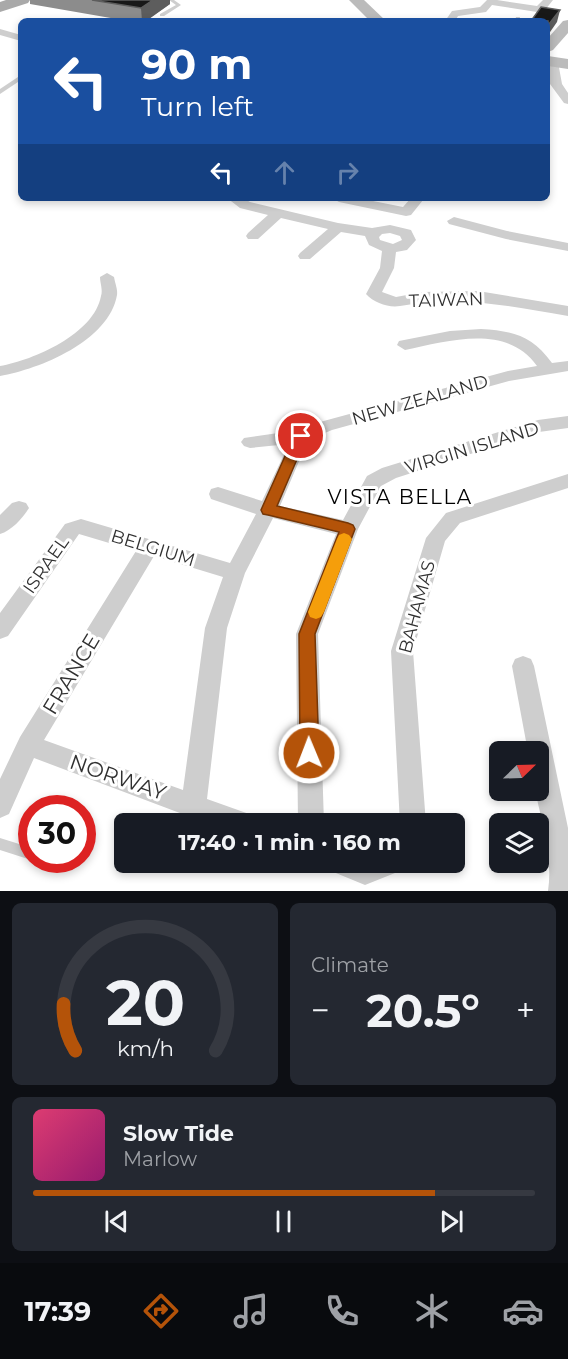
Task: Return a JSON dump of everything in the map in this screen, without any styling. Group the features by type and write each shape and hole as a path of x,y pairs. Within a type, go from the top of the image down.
{"main road":[{"path":"0,7 22,0"}],"street":[{"path":"356,0 376,18"},
{"path":"452,18 455,13 483,10 491,1 537,9 542,8 548,0"},
{"path":"568,24 553,52 556,84 568,101"},
{"path":"0,32 18,37"},
{"path":"239,201 245,205 278,213 375,233 384,229 396,229 406,233 409,240 400,248 389,249 374,243 372,236 375,233"},
{"path":"353,201 406,212"},
{"path":"396,229 415,201"},
{"path":"253,236 278,213"},
{"path":"454,221 506,235 568,247"},
{"path":"305,256 338,226"},
{"name":"TAIWAN","path":"389,249 387,267 375,288 375,294 382,299 396,302 423,297 478,296 568,311"},
{"path":"0,371 42,361 61,350 79,335 106,310 112,292 107,277"},
{"path":"405,345 458,334 495,336 528,344 548,369"},
{"name":"NEW ZEALAND","path":"250,442 301,436 326,426 508,376 568,366"},
{"name":"VIRGIN ISLAND","path":"311,813 307,634 348,529 374,481 381,476 537,426 568,422"},
{"path":"194,804 216,628 235,573 268,510 301,436"},
{"name":"BAHAMAS","path":"412,813 402,651 436,538 453,518 568,481"},
{"path":"218,494 268,510 348,529"},
{"path":"0,527 19,508"},
{"name":"BELGIUM","path":"72,529 81,526 235,573"},
{"name":"ISRAEL","path":"0,630 72,529"},
{"name":"FRANCE","path":"0,806 27,745 149,547"},
{"path":"523,666 561,857 563,878 561,891"},
{"name":"NORWAY","path":"27,745 216,813"}],"lane":[{"path":"162,15 179,4 171,0"},
{"path":"0,92 18,80"},
{"path":"0,844 18,850"}],"building":[{"path":"92,0 153,0 141,8"},
{"path":"541,7 560,10 550,23 550,18 533,18"}],"slow traffic":[{"path":"316,612 344,539"}],"district":[{"name":"VISTA BELLA","path":"400,497"}],"route":[{"path":"301,436 268,510 348,529 307,634 309,753"}]}
